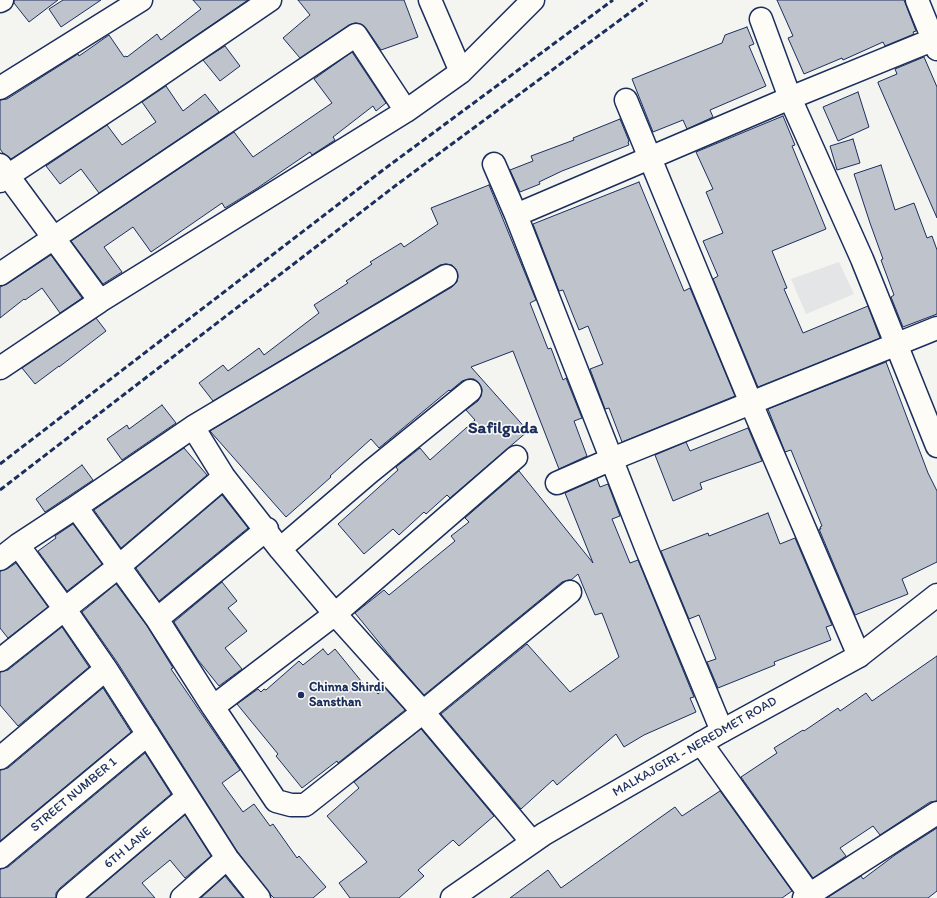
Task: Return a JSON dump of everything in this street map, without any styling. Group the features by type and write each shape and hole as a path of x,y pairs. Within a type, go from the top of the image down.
{"street":[{"path":"0,88 141,0"},
{"path":"100,301 54,238 3,174 138,90 270,0"},
{"path":"430,0 461,72"},
{"path":"0,368 100,301 406,111 461,72 533,0"},
{"path":"516,215 790,98 936,42 917,0"},
{"path":"761,19 790,98 862,259 937,446"},
{"path":"0,274 356,35 406,111"},
{"path":"626,100 751,402 859,656"},
{"path":"494,164 516,215 647,550 722,731"},
{"path":"0,559 18,545 193,427 446,276"},
{"path":"557,483 751,402 937,328"},
{"path":"280,549 370,472 470,391"},
{"path":"193,427 224,477 266,529 280,549 335,614 423,712 532,842"},
{"path":"213,707 335,614 516,457"},
{"path":"0,660 118,566 224,477"},
{"path":"76,507 157,618 213,707 276,801 290,805 305,805 423,712 570,592"},
{"path":"157,618 266,529"},
{"path":"18,545 106,669 187,798 227,858 259,898"},
{"name":"MALKAJGIRI - NEREDMET ROAD","path":"452,898 532,842 722,731 859,656 937,595"},
{"path":"0,758 106,669"},
{"name":"STREET NUMBER 1","path":"0,857 148,734"},
{"path":"701,744 808,897 937,813"},
{"name":"6TH LANE","path":"68,898 187,798"},
{"path":"182,898 227,858"}],"shaded area":[{"path":"839,262 854,294 806,314 791,279"}],"building":[{"path":"14,0 58,0 29,22 14,3"},
{"path":"63,0 101,0 61,27 49,9"},
{"path":"193,0 248,0 125,84 11,159 3,153 0,149 0,100 7,99 78,54 79,56 109,35 124,57 127,57 157,34 161,40 201,9"},
{"path":"298,0 404,0 418,37 381,50 366,28 361,24 355,23 349,25 300,58 283,38 310,15"},
{"path":"777,0 904,0 916,31 913,32 914,34 885,46 883,42 843,60 842,58 804,74 788,38 793,36"},
{"path":"747,27 754,44 749,46 766,86 710,110 713,117 687,129 683,120 653,132 632,79 722,43 725,35"},
{"path":"225,46 240,66 220,81 203,60"},
{"path":"352,52 386,103 376,111 373,106 333,137 335,140 312,155 310,152 225,208 222,203 151,252 133,227 104,247 122,272 103,284 71,241 234,132 253,157 332,103 314,79"},
{"path":"924,57 937,87 937,218 878,83 897,74 895,69"},
{"path":"166,86 183,111 205,94 219,112 99,193 81,169 60,184 46,166 107,125 122,145 156,122 142,102"},
{"path":"858,92 869,127 838,141 823,107"},
{"path":"783,116 795,145 792,146 826,229 772,251 787,288 784,289 803,333 868,306 880,338 758,387 713,279 718,276 703,241 723,233 706,192 713,189 696,152"},
{"path":"620,119 629,141 629,145 562,171 539,182 540,184 520,192 510,170 533,161 531,156 574,140 573,138"},
{"path":"853,139 860,163 837,170 830,146"},
{"path":"881,165 895,210 914,203 927,238 932,236 937,250 937,314 903,327 891,297 894,295 881,260 883,259 854,174"},
{"path":"639,182 684,291 690,288 735,396 622,442 609,408 605,409 590,369 603,364 588,326 579,330 563,290 559,291 533,224"},
{"path":"489,185 536,300 530,303 548,349 551,348 563,380 566,378 582,418 574,421 587,456 559,469 513,351 471,367 528,431 450,498 447,495 426,514 424,512 399,535 393,529 364,554 338,524 398,470 396,467 420,448 430,460 475,420 466,410 478,401 481,396 482,389 479,383 474,379 462,381 450,391 449,390 379,448 371,439 286,517 210,431 452,287 457,282 458,276 456,269 452,265 440,265 213,401 199,383 223,365 228,371 259,348 264,355 319,313 314,305 348,283 346,281 372,264 370,262 401,243 404,247 438,224 431,208"},
{"path":"51,255 82,298 60,313 42,288 25,300 24,299 0,318 0,287"},
{"path":"96,318 106,331 35,384 22,368"},
{"path":"886,362 928,473 937,491 937,562 902,579 908,594 855,615 819,529 821,529 820,527 822,526 791,450 785,452 768,409"},
{"path":"162,405 176,423 122,460 107,439 127,425 129,429"},
{"path":"748,428 762,461 700,483 702,489 673,501 655,455 686,442 690,451"},
{"path":"184,448 207,475 121,548 94,510"},
{"path":"82,465 93,480 45,512 36,499"},
{"path":"519,471 593,563 565,493 597,479 600,487 608,484 620,516 612,519 630,563 638,560 694,697 690,698 696,712 644,735 624,747 616,734 557,785 553,780 521,809 441,714 527,644 570,692 619,657 602,613 595,615 578,574 571,580 562,582 424,695 355,613 384,590 389,595 455,541 451,536 469,522 465,518"},
{"path":"222,495 248,528 159,601 136,568"},
{"path":"768,513 780,544 795,538 832,625 826,627 831,640 774,662 775,665 718,688 707,662 716,659 699,615 689,619 661,551 708,533 709,536"},
{"path":"73,524 102,564 67,591 38,551 56,538 55,536"},
{"path":"16,563 48,607 8,638 0,628 0,571 7,569"},
{"path":"222,582 237,601 228,608 247,631 225,648 242,669 219,686 198,660 174,622"},
{"path":"116,584 147,626 173,668 171,669 240,770 222,783 243,812 254,804 270,826 273,824 297,858 299,856 326,887 313,898 274,898 270,894 237,851 117,662 82,612"},
{"path":"62,627 89,667 18,726 0,705 0,672 8,670"},
{"path":"323,649 328,655 335,649 366,687 370,684 378,694 385,688 405,710 338,763 337,761 302,788 276,756 278,754 237,704 258,689 261,692 264,689 266,690 299,661 303,665"},
{"path":"937,656 937,801 930,802 880,835 873,826 840,848 846,856 813,878 741,777 777,753 774,748 803,730 804,731 838,708 840,711 866,693 872,701"},
{"path":"103,688 131,732 0,841 0,770 8,768"},
{"path":"421,729 494,816 459,846 453,840 418,870 424,876 399,898 350,898 339,883 367,862 327,816 359,788 354,782"},
{"path":"145,753 171,794 60,888 56,893 56,898 0,898 0,869 8,867"},
{"path":"720,791 792,891 782,898 510,898 548,870 561,888 675,807 682,816"},
{"path":"185,815 211,856 185,878 170,860 142,883 155,898 87,898"},
{"path":"937,828 937,891 928,898 827,898 861,876 863,879 895,855"},
{"path":"225,876 243,898 201,898"}],"railway":[{"path":"0,464 383,170 613,0"},
{"path":"0,490 395,186 647,0"}],"place":[{"name":"Chinna Shirdi Sansthan","path":"301,695"}],"district":[{"name":"Safilguda","path":"503,429"}]}
